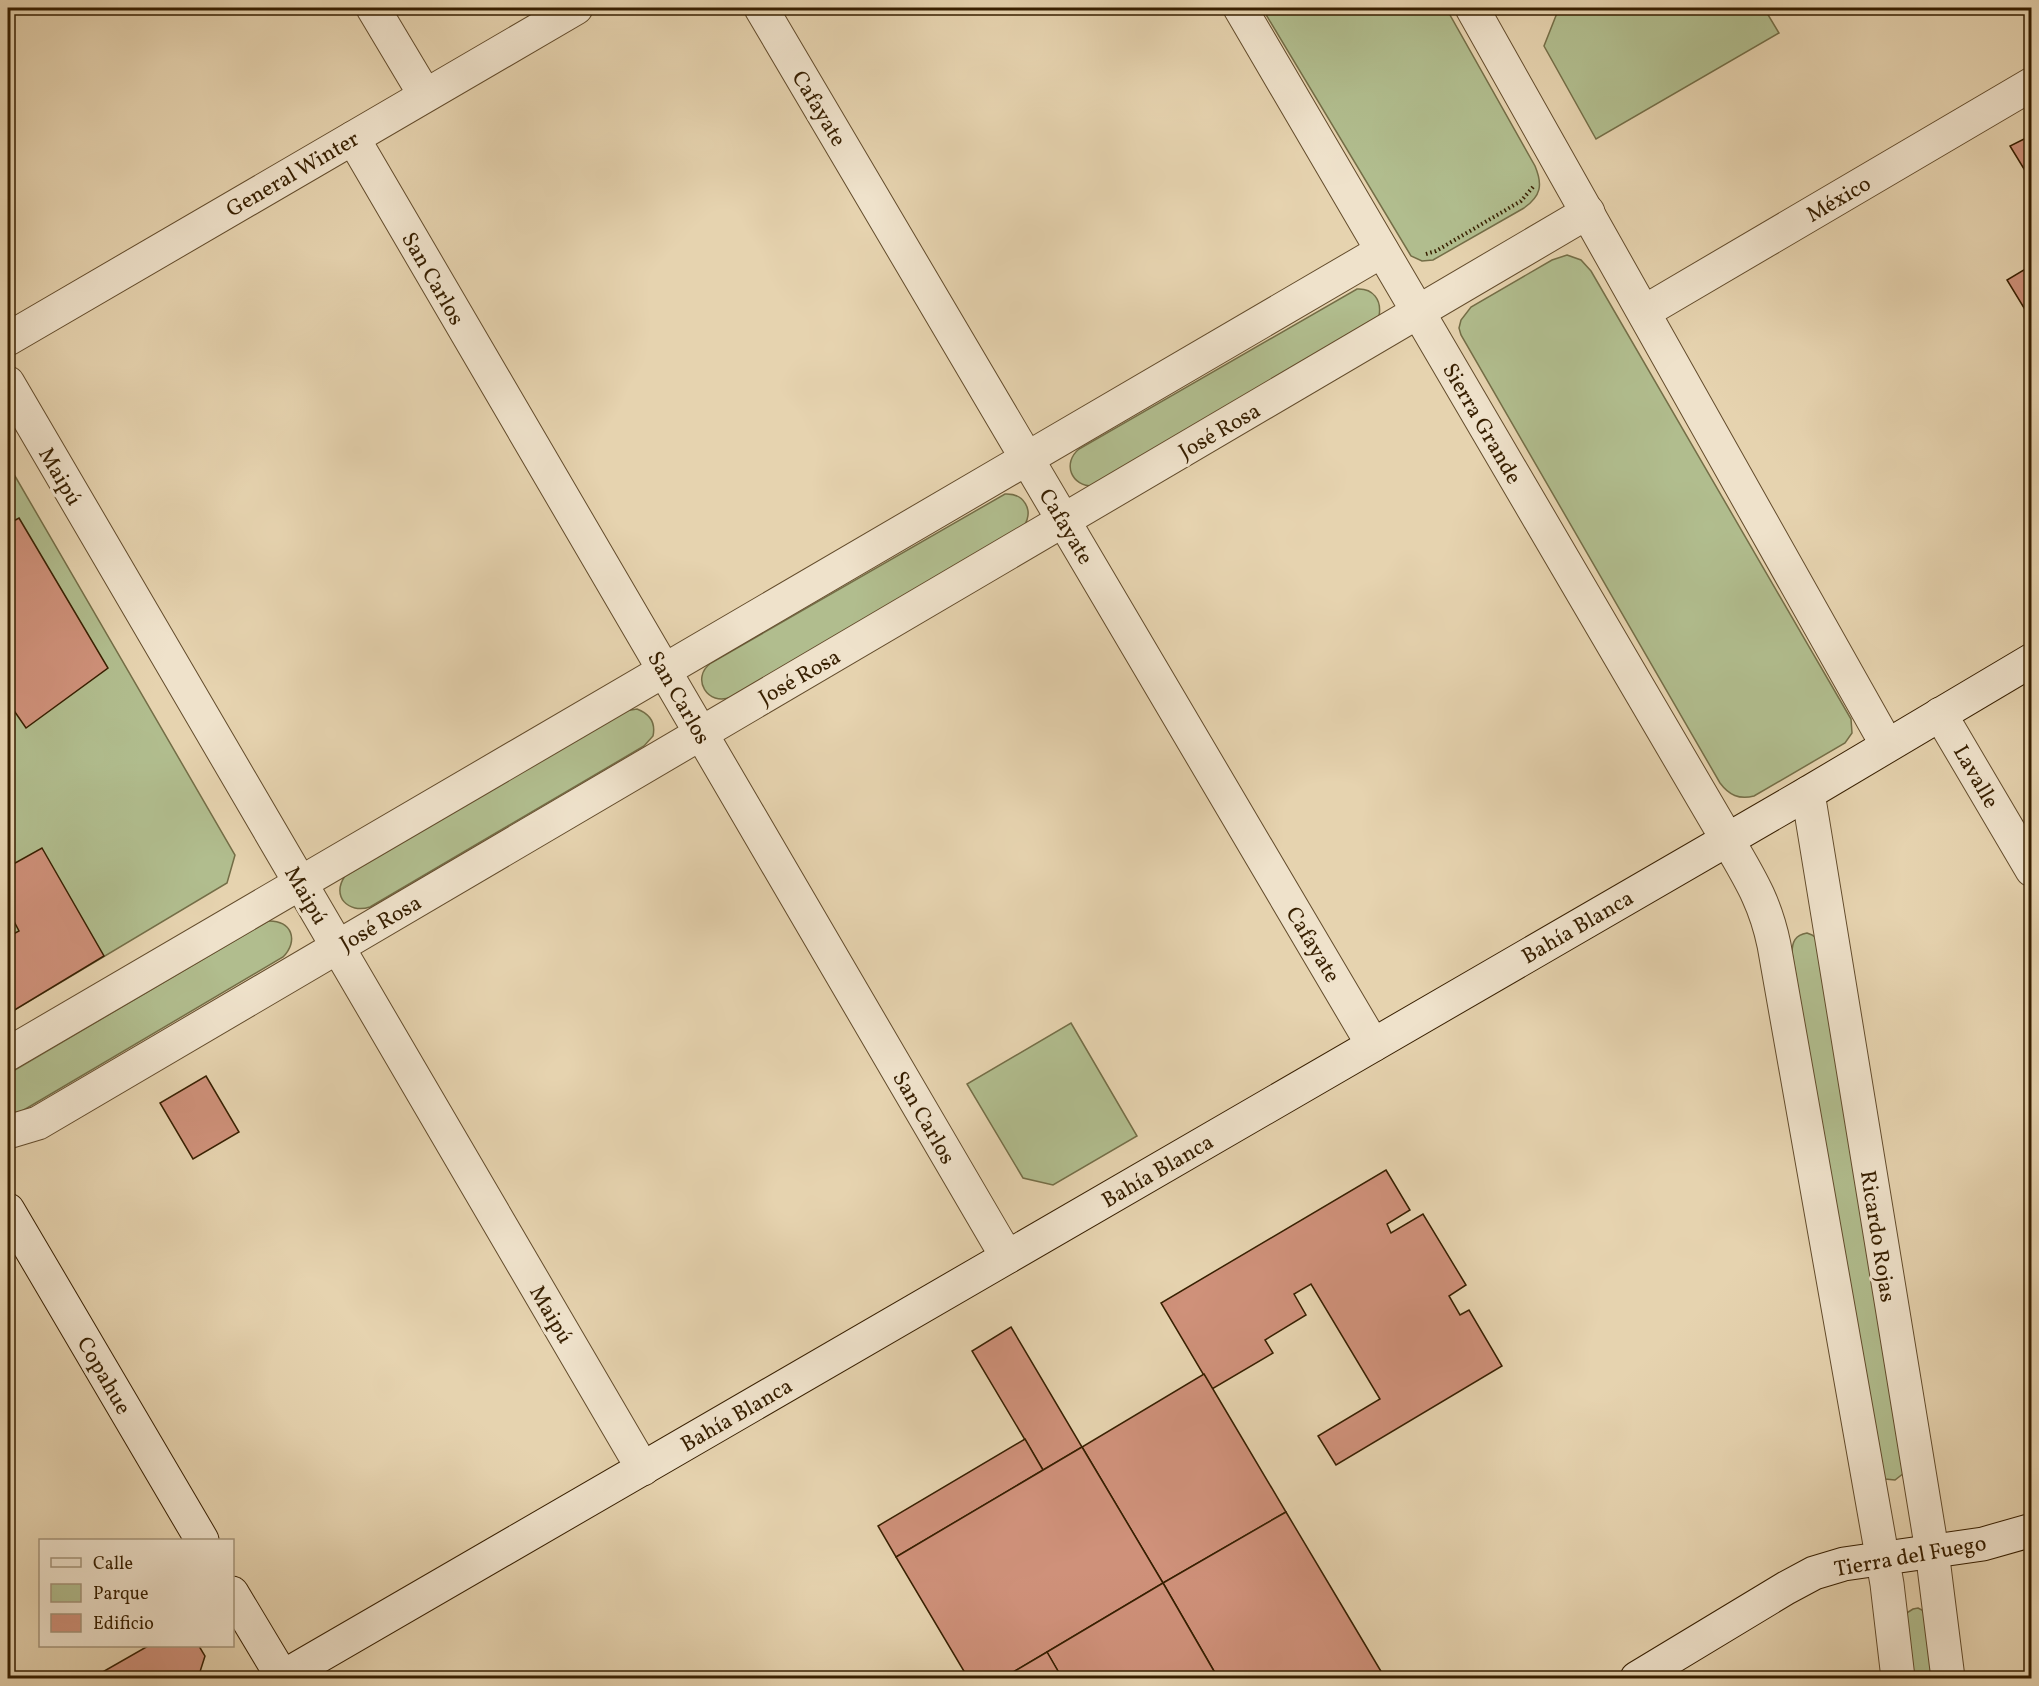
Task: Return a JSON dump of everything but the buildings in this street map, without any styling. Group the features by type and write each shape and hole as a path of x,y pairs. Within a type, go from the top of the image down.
{"street":[{"path":"374,8 425,95"},
{"name":"General Winter","path":"8,339 576,8"},
{"name":"Cafayate","path":"760,8 1373,1045"},
{"name":"Sierra Grande","path":"1240,8 1727,839"},
{"path":"1472,8 1887,745"},
{"name":"México","path":"1644,312 2031,84"},
{"name":"San Carlos","path":"352,138 1007,1257"},
{"name":"José Rosa","path":"8,1132 38,1122 1588,212"},
{"path":"8,1054 1382,251"},
{"name":"Maipú","path":"8,383 643,1469"},
{"name":"Bahía Blanca","path":"282,1678 1808,793 2031,660"},
{"name":"Lavalle","path":"1940,714 2031,870"},
{"name":"Ricardo Rojas","path":"1808,793 1932,1551 1948,1678"},
{"path":"1727,839 1758,894 1770,926 1882,1558 1898,1678"},
{"name":"Copahue","path":"8,1210 201,1539"},
{"name":"Tierra del Fuego","path":"1637,1678 1814,1573 1844,1564 1983,1544 2031,1530"},
{"path":"234,1596 282,1678"}],"path":[{"path":"1436,251 1521,201 1533,188 1533,179"}],"green space":[{"path":"1262,8 1446,8 1535,166 1540,184 1534,199 1524,208 1433,260 1422,261 1411,256"},
{"path":"1559,8 1764,8 1779,33 1596,139 1544,46"},
{"path":"1567,255 1581,260 1591,271 1851,719 1852,733 1845,743 1754,796 1735,795 1727,791 1720,783 1461,335 1459,328 1461,320 1471,307 1552,260"},
{"path":"1357,289 1363,289 1375,296 1380,310 1379,316 1094,486 1080,483 1075,478 1070,467 1079,449"},
{"path":"8,464 235,855 227,883 8,1014"},
{"path":"1005,494 1017,496 1025,504 1028,514 1024,526 731,697 715,698 704,689 702,676 711,663"},
{"path":"637,709 649,716 654,727 653,736 644,746 370,907 355,908 344,902 340,890 345,876 625,711"},
{"path":"268,921 283,924 288,928 292,938 291,944 283,957 17,1114 8,1117 8,1074"},
{"path":"1807,933 1816,938 1904,1473 1895,1480 1885,1479 1881,1475 1792,953 1795,940"},
{"path":"1071,1023 1137,1136 1053,1185 1023,1178 967,1084"},
{"path":"1918,1608 1927,1617 1934,1678 1910,1678 1905,1614"}]}
